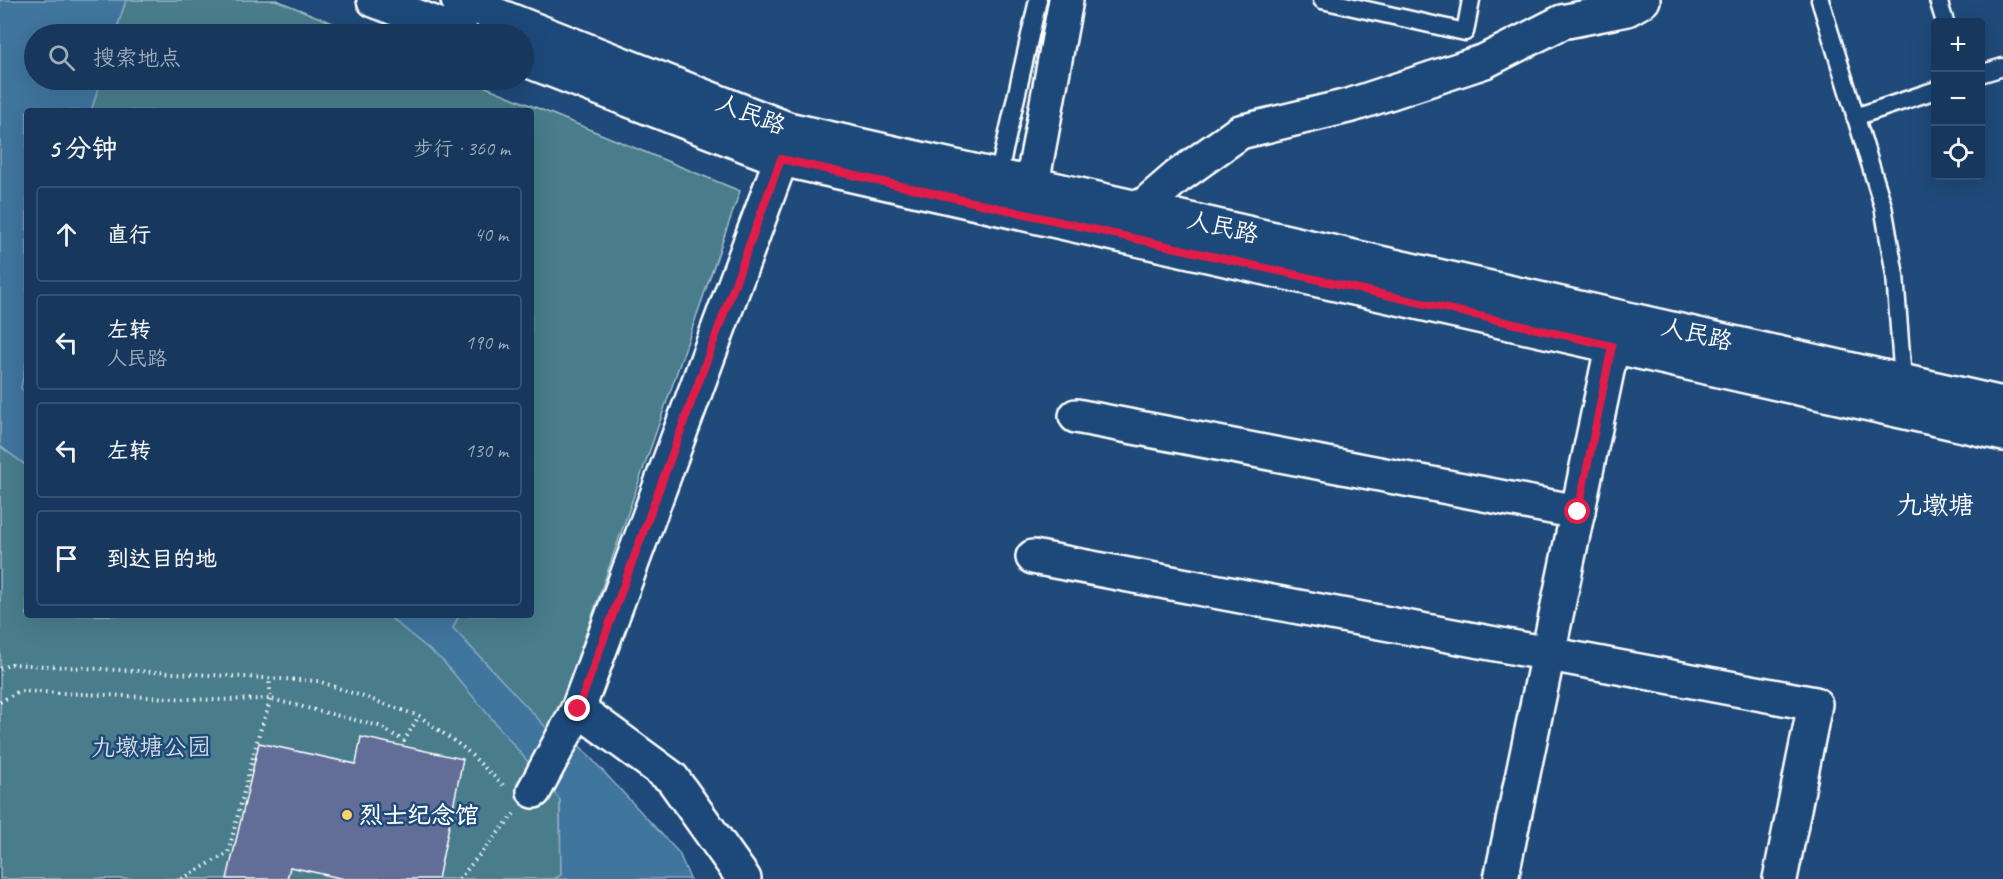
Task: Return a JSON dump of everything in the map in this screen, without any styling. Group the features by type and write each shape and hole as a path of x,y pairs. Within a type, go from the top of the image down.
{"street":[{"path":"374,0 436,24"},
{"name":"人民路","path":"458,0 519,24"},
{"path":"1032,184 1066,0"},
{"path":"1140,209 1178,177 1240,132 1352,105 1485,61 1562,22 1627,9 1643,0"},
{"name":"人民路","path":"534,30 788,129 2003,404"},
{"name":"人民路","path":"534,62 781,159 2003,435"},
{"path":"528,798 578,709 781,159"},
{"path":"1501,879 1612,346"},
{"path":"1076,416 1578,512"},
{"path":"1033,557 1815,704 1780,879"},
{"path":"578,709 672,778 744,879"}],"lane":[{"path":"998,177 1038,0"},
{"path":"1322,0 1465,32 1471,0"},
{"path":"1820,0 1885,217 1895,274 1903,381"},
{"path":"1938,0 1944,18"},
{"path":"1985,73 2003,67"},
{"path":"1856,117 1931,91"}],"path":[{"path":"0,669 11,664 318,681 419,716 528,798 459,879"},
{"path":"182,879 228,853 259,734 271,699 269,678"},
{"path":"0,702 19,691 213,700 271,699 379,726 404,741 419,716"}],"green space":[{"path":"126,0 276,0 335,24 118,24"},
{"name":"九墩塘公园","path":"98,90 493,90 740,191 550,737 560,800 561,876 554,879 0,879 0,446 24,464 24,618 534,618 534,108 92,108"}],"shaded area":[{"path":"0,0 126,0 118,24 24,24 24,90 98,90 92,108 24,108 24,373 21,388 24,390 24,464 0,446"},
{"path":"391,618 458,618 453,628 572,755 576,742 679,853 690,879 554,879 561,875 560,800 443,661"}],"building":[{"name":"烈士纪念馆","path":"361,737 463,759 438,879 345,879 290,867 287,879 227,879 259,743 356,764"}],"place":[{"name":"烈士纪念馆","path":"347,815"}],"district":[{"name":"九墩塘","path":"1935,505"}],"route":[{"path":"578,709 781,159 1612,346 1578,512"}]}
